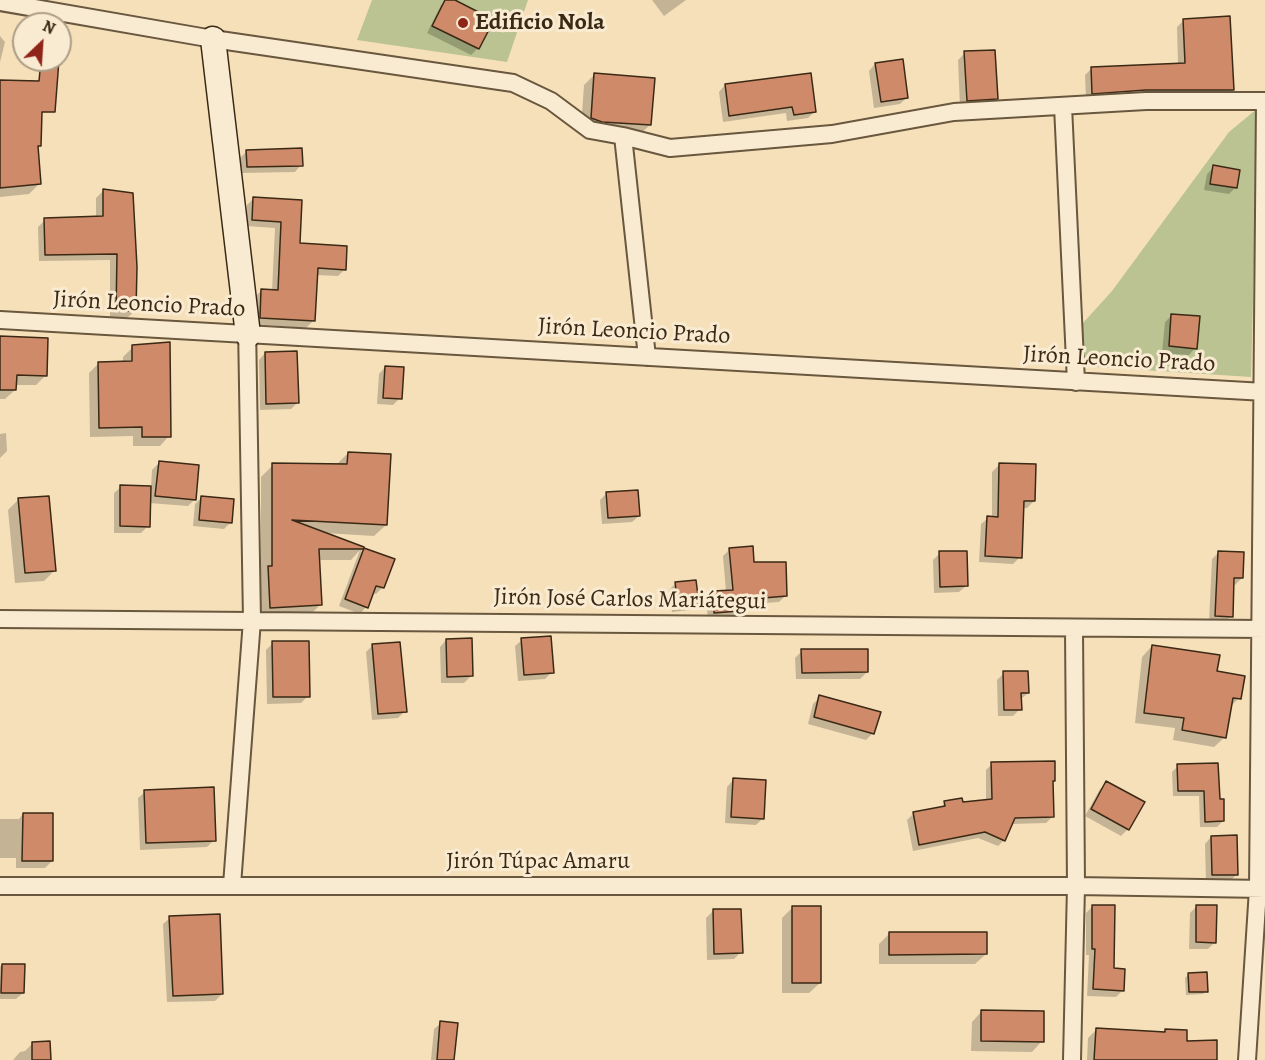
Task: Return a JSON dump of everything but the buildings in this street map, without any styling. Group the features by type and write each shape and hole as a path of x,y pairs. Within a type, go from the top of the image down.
{"street":[{"path":"0,2 213,39 513,83 551,101 590,130 670,148 832,134 954,112 1146,101 1265,101 1261,889 1247,1060"},
{"path":"213,39 248,335 252,620 232,885"},
{"path":"1064,106 1076,382"},
{"path":"624,136 647,357"},
{"name":"Jirón Leoncio Prado","path":"0,320 1264,392"},
{"name":"Jirón José Carlos Mariátegui","path":"0,619 1262,629"},
{"path":"1072,1060 1076,886 1074,629"},
{"name":"Jirón Túpac Amaru","path":"0,886 1076,886 1261,889"}],"green space":[{"path":"372,0 528,0 507,62 357,40"},
{"path":"1258,108 1251,377 1081,366 1083,323 1112,291 1229,132"}],"place":[{"name":"Edificio Nola","path":"463,23"}]}
